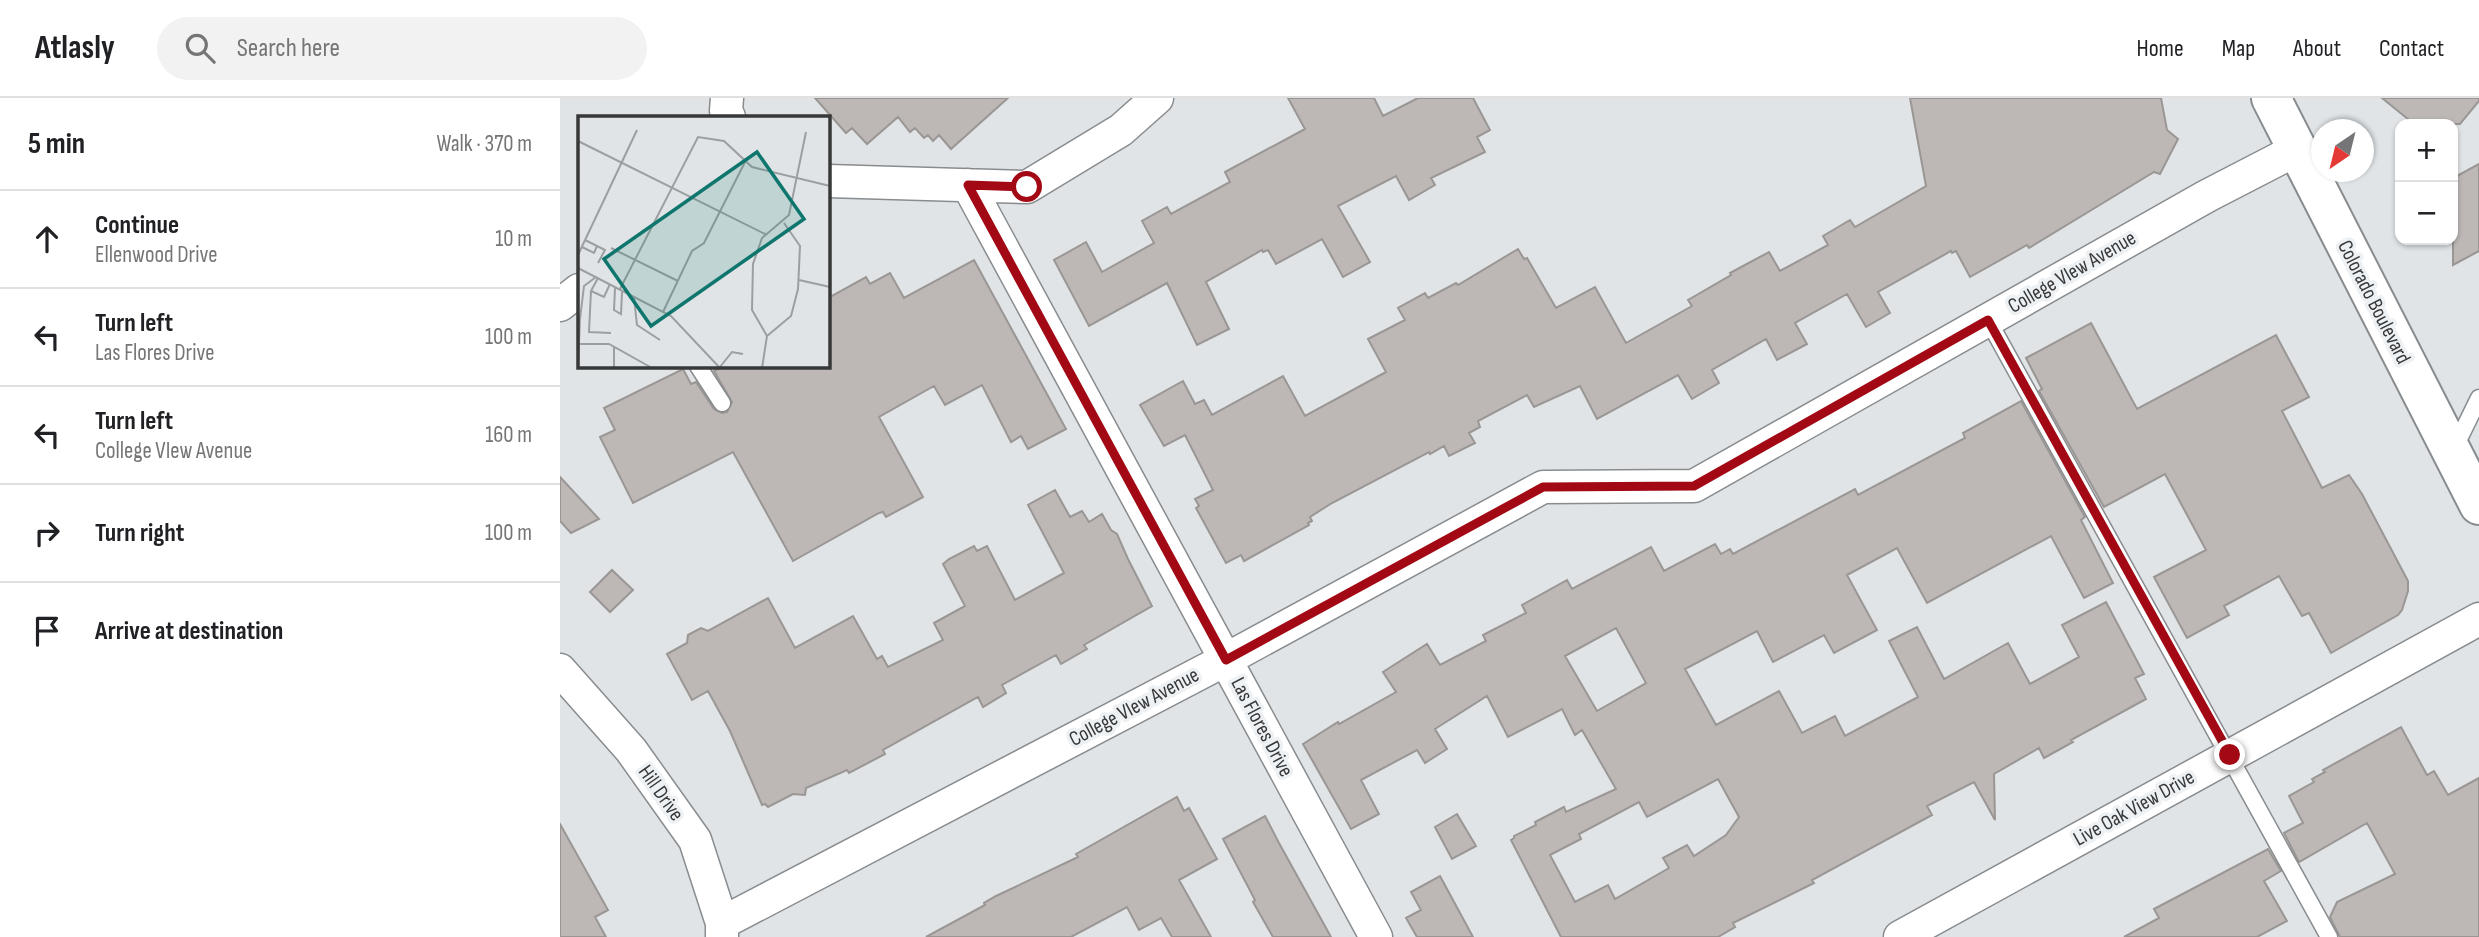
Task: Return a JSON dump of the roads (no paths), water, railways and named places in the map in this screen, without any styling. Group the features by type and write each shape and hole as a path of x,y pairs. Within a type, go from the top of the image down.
{"main road":[{"name":"Colorado Boulevard","path":"2271,98 2479,505"}],"street":[{"path":"727,98 728,116"},
{"path":"830,181 1027,187 1121,130 1157,98"},
{"name":"College VIew Avenue","path":"722,930 1543,487 1694,486 2207,196 2296,150"},
{"name":"Las Flores Drive","path":"968,185 1376,937"},
{"path":"560,305 578,291"},
{"name":"Live Oak View Drive","path":"1900,937 2479,619"},
{"name":"Hill Drive","path":"560,670 631,750 695,840 722,930"}],"lane":[{"path":"1988,320 2329,937"},
{"path":"699,368 722,403"},
{"path":"2452,453 2479,398"}]}
